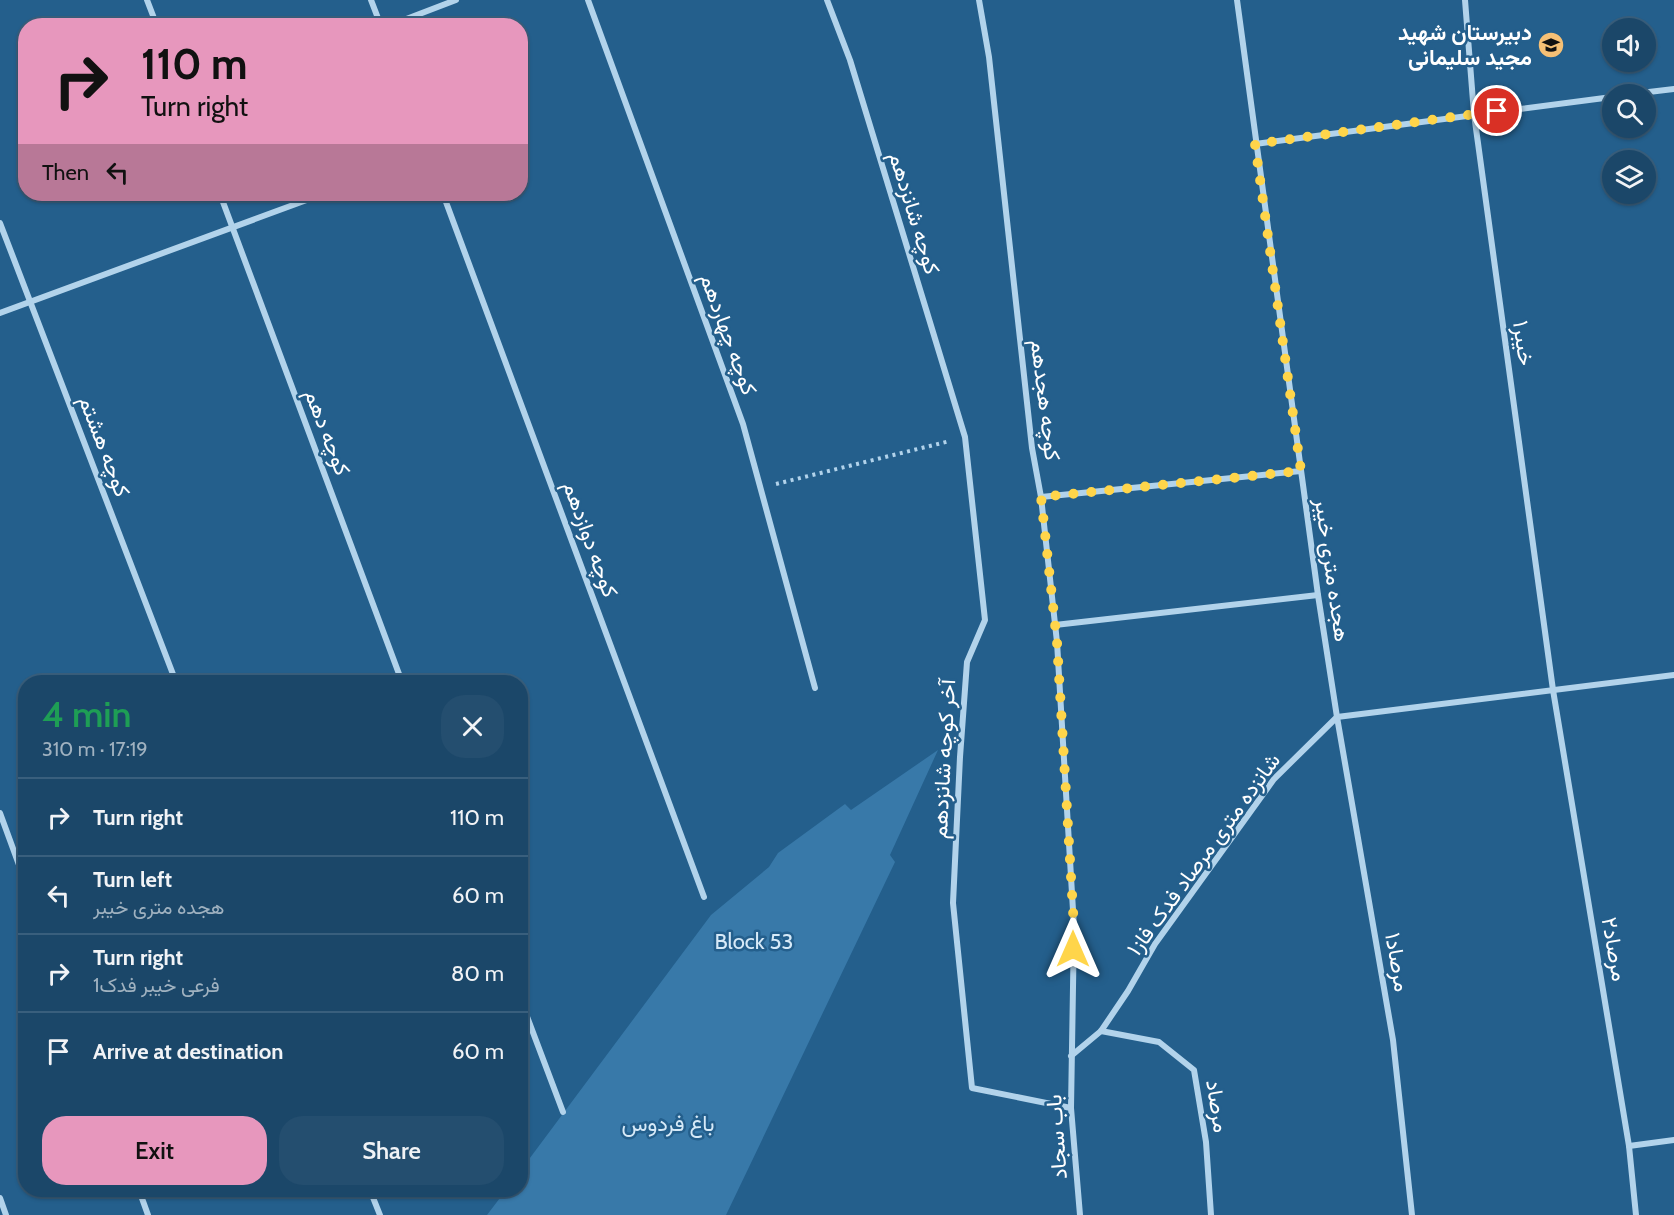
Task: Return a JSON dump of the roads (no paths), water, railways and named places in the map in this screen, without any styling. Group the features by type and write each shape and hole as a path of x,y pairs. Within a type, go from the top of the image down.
{"street":[{"path":"147,0 154,18"},
{"path":"371,0 378,18"},
{"path":"409,18 456,0"},
{"name":"کوچه چهاردهم","path":"588,0 743,424 815,688"},
{"name":"کوچه شانزدهم","path":"827,0 850,60 965,437"},
{"name":"کوچه هجدهم","path":"979,0 989,57 1032,448 1041,497 1055,625 1074,927 1071,1056"},
{"name":"هجده متری خیبر","path":"1237,0 1255,144 1337,717"},
{"name":"خیبر۱","path":"1465,0 1474,114 1553,690"},
{"path":"1656,91 1674,89"},
{"path":"1255,144 1602,98"},
{"name":"کوچه دهم","path":"222,201 399,675"},
{"path":"0,313 303,201"},
{"name":"کوچه دوازدهم","path":"446,201 704,897"},
{"name":"کوچه هشتم","path":"0,223 173,675"},
{"name":"آخر کوچه شانزدهم","path":"965,437 985,620 967,662 953,903 972,1088 1071,1108"},
{"path":"1041,497 1301,471"},
{"path":"1055,625 1318,595"},
{"path":"1337,717 1674,675"},
{"name":"مرصاد۲","path":"1553,690 1629,1146 1636,1215"},
{"name":"شانزده متری مرصاد فدک فاز۱","path":"1071,1056 1101,1031 1128,991 1155,944 1274,779 1337,717"},
{"name":"مرصاد۱","path":"1337,717 1393,1040 1412,1215"},
{"path":"0,813 18,862"},
{"path":"528,1019 563,1112"},
{"name":"مرصاد","path":"1101,1031 1159,1042 1194,1070 1206,1142 1211,1215"},
{"name":"باب سجاد","path":"1071,1056 1071,1108 1080,1215"},
{"path":"1629,1146 1674,1140"},
{"path":"142,1197 148,1215"},
{"path":"373,1197 380,1215"},
{"path":"0,1198 6,1215"}],"place":[{"name":"دبیرستان شهید مجید سلیمانی","path":"1551,45"}],"park label":[{"name":"Block 53","path":"754,941"},
{"name":"باغ فردوس","path":"668,1123"}]}
